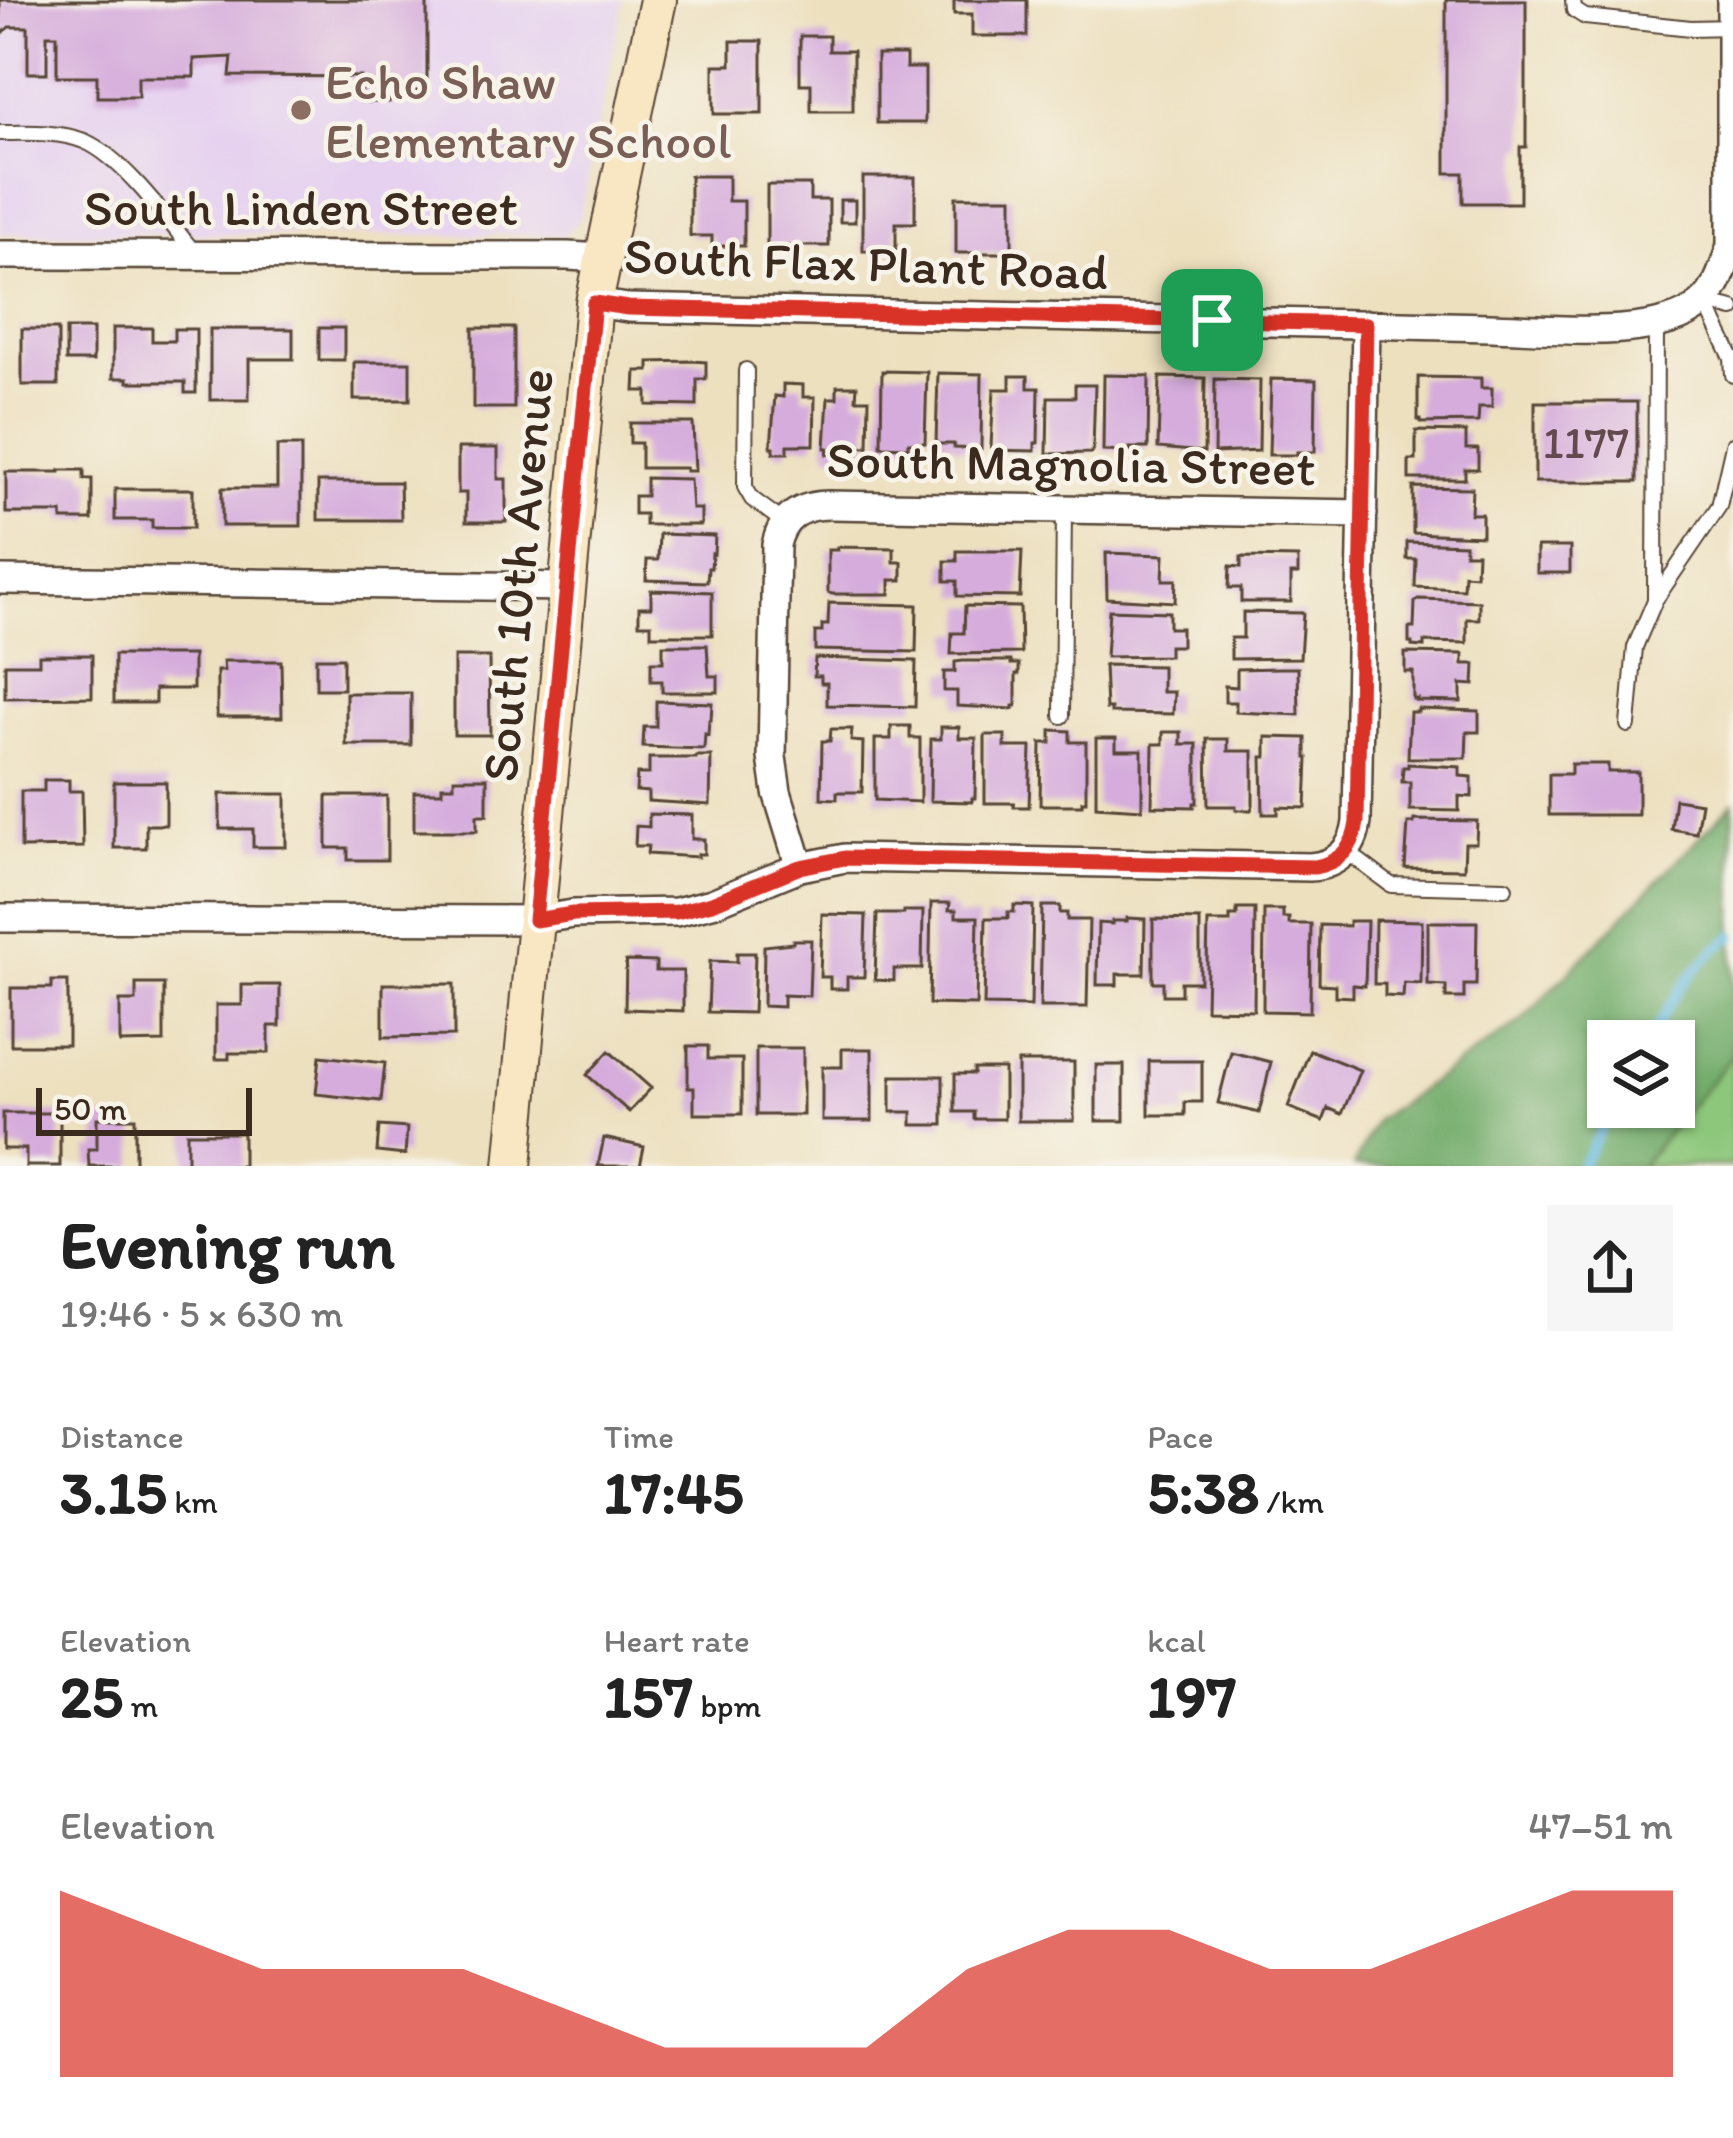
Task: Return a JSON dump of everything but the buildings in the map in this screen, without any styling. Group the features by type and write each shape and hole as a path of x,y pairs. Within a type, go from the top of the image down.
{"main road":[{"name":"South 10th Avenue","path":"513,1166 594,303 658,0"}],"street":[{"path":"1705,302 1727,276 1731,246 1731,14"},
{"name":"South Linden Street","path":"0,255 603,258"},
{"name":"South Flax Plant Road","path":"594,303 628,308 1625,329 1656,327 1705,302"},
{"path":"0,918 535,920 573,914 676,912 712,903 800,867 845,858 1315,867 1330,863 1345,853 1357,822 1366,324"},
{"name":"South Magnolia Street","path":"785,523 802,508 816,505 1363,514"},
{"path":"785,523 776,549 772,757 777,792 800,867"},
{"path":"0,580 568,587"}],"lane":[{"path":"1574,0 1574,10 1586,17 1690,28 1731,14"},
{"path":"0,133 52,134 86,142 153,201 196,255"},
{"path":"1705,302 1733,309"},
{"path":"1705,302 1732,358 1733,375"},
{"path":"1655,600 1656,327"},
{"path":"746,370 745,488 752,500 785,523"},
{"path":"1628,725 1635,647 1655,600 1720,506 1733,445"},
{"path":"1062,716 1064,509"},
{"path":"1345,853 1391,885 1505,888"}],"shaded area":[{"name":"Echo Shaw Elementary School","path":"0,0 624,0 579,221 563,235 0,234"}],"green space":[{"path":"1733,803 1733,1055 1695,1101 1695,1020 1587,1020 1587,1128 1672,1128 1641,1166 1354,1166 1376,1120 1521,1021"},
{"path":"1733,1055 1733,1166 1641,1166 1672,1128 1695,1128 1695,1099"}],"waterway":[{"path":"1661,1020 1685,983 1733,936"},
{"path":"1581,1166 1602,1128"}],"place":[{"name":"Echo Shaw Elementary School","path":"301,110"}],"route":[{"path":"594,303 628,308 1212,320 1366,324 1357,822 1351,845 1340,857 1315,867 845,858 800,867 712,903 676,912 573,914 535,920 594,303"}]}
